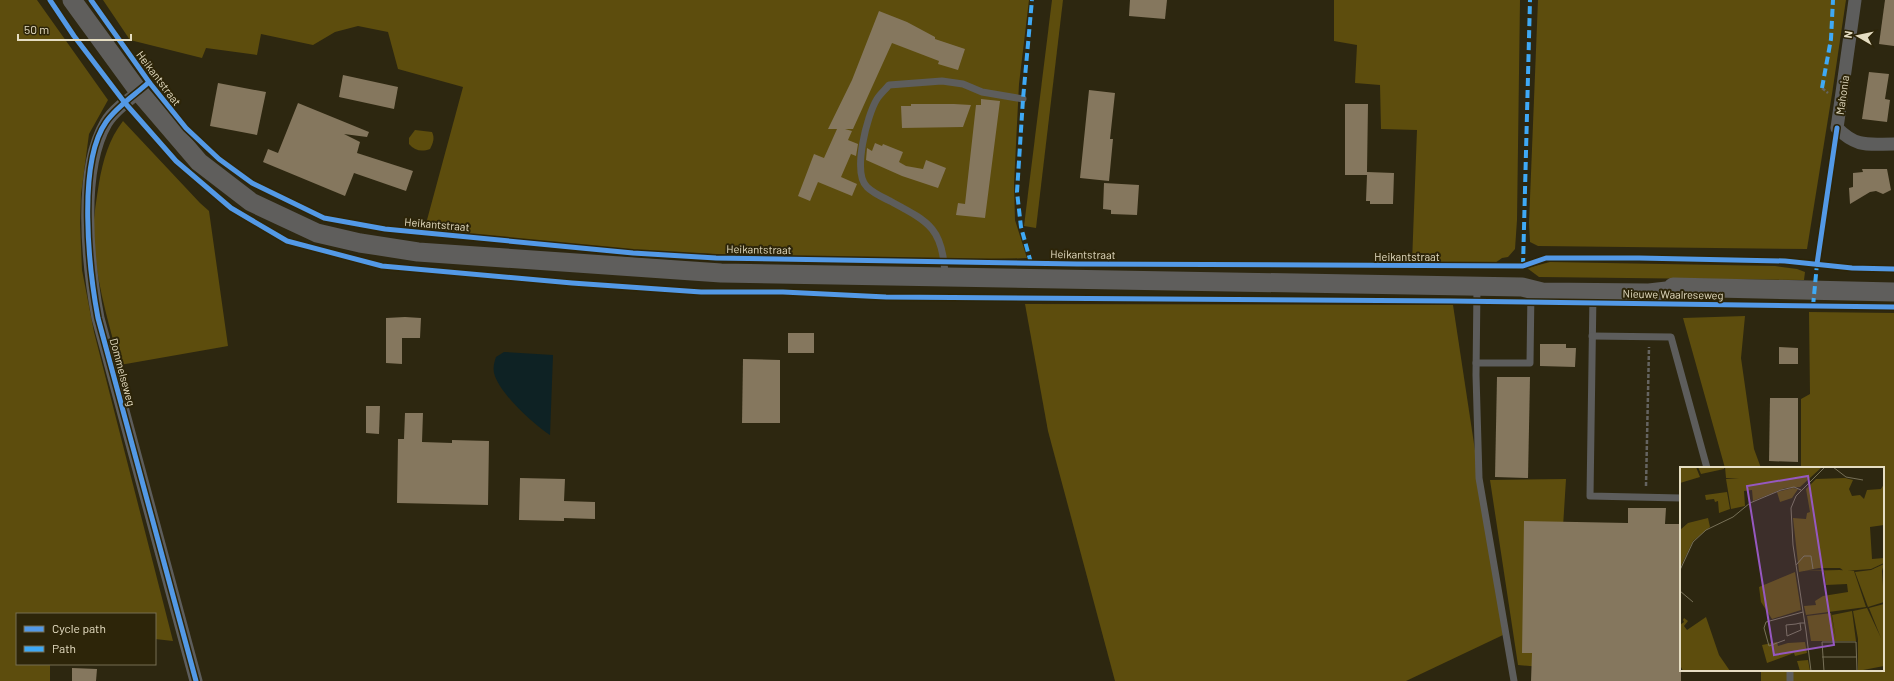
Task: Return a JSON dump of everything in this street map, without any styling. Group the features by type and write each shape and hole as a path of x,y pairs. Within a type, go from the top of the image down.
{"street":[{"name":"Heikantstraat","path":"72,0 139,92 199,162 251,202 317,233 352,241 418,252 721,273 1450,286"},
{"name":"Mahonia","path":"1855,0 1837,128 1857,143 1894,144"},
{"name":"Dommelseweg","path":"139,92 106,122 96,146 91,168 88,219 91,280 98,318 196,681"},
{"name":"Nieuwe Waalreseweg","path":"1450,286 1526,288 1544,283 1593,288 1648,284 1684,289 1894,292"}],"lane":[{"path":"945,278 945,262 940,241 933,228 909,212 874,193 865,186 863,181 861,162 865,129 876,100 888,86 942,82 963,84 982,92 1023,99"},
{"path":"1477,287 1476,363 1480,478 1514,681"},
{"path":"1476,363 1530,363 1526,288"},
{"path":"1593,288 1590,496 1680,498"},
{"path":"1592,336 1671,337 1707,467"}],"path":[{"path":"1646,497 1649,337"}],"shaded area":[{"path":"0,0 37,0 108,100 89,134 81,194 80,223 82,270 94,332 173,641 156,639 156,613 16,613 16,665 50,665 50,681 0,681"},
{"path":"103,0 1029,0 1019,84 1014,184 1015,220 1027,258 928,259 677,253 575,247 424,231 463,87 398,69 388,32 358,26 335,32 313,45 261,34 257,55 206,48 202,58 130,40"},
{"path":"1052,0 1063,0 1036,228 1024,226"},
{"path":"1334,0 1520,0 1517,220 1515,249 1508,257 1502,258 1495,263 1412,263 1417,130 1381,129 1380,85 1355,83 1357,45 1334,41"},
{"path":"1538,0 1846,0 1807,249 1538,246 1530,242 1529,223"},
{"path":"123,121 209,211 228,346 120,365 101,290 94,243 94,228 102,166 110,142"},
{"path":"415,130 432,132 433,140 430,149 419,150 409,144 409,138"},
{"path":"1550,262 1775,266 1797,269 1805,272 1804,280 1539,277 1527,268"},
{"path":"1025,304 1453,305 1503,635 1406,681 1115,681 1048,431"},
{"path":"1809,312 1894,313 1894,681 1761,681 1761,671 1884,671 1884,467 1801,467 1801,399 1810,394"},
{"path":"1745,316 1741,358 1754,449 1761,467 1725,467 1683,318"},
{"path":"1566,479 1563,527 1598,672 1518,665 1490,480"}],"water":[{"path":"504,352 553,355 550,435 509,399 497,381 494,373 494,363 496,357"}],"building":[{"path":"1130,0 1167,0 1165,19 1129,16"},
{"path":"1885,0 1894,0 1894,46 1879,44"},
{"path":"879,11 907,22 935,37 935,39 965,49 958,70 938,64 939,61 892,43 853,129 845,129 852,131 848,140 858,144 856,156 851,154 841,177 857,184 852,196 818,182 810,201 798,196 814,154 824,158 837,129 828,129 852,80"},
{"path":"1869,72 1889,74 1885,99 1890,100 1887,122 1862,119"},
{"path":"343,75 398,87 394,109 339,97"},
{"path":"218,83 266,92 257,135 210,126"},
{"path":"1089,90 1115,93 1110,139 1113,139 1109,181 1080,178"},
{"path":"981,99 1000,101 985,218 956,215 958,203 965,204 976,105 981,105"},
{"path":"298,103 369,132 367,137 344,134 360,142 357,153 413,171 406,191 354,173 345,196 263,162 268,149 278,153"},
{"path":"911,104 971,105 963,127 902,128 901,106 911,106"},
{"path":"1345,104 1368,104 1367,172 1394,173 1393,204 1370,204 1370,201 1366,201 1367,175 1345,175"},
{"path":"875,143 882,146 883,144 903,152 899,162 906,166 923,169 926,160 946,168 938,188 902,176 866,160 867,148 872,151"},
{"path":"1862,169 1887,169 1891,190 1883,194 1876,191 1870,192 1850,204 1849,188 1853,187 1853,173 1863,172"},
{"path":"1104,183 1139,185 1137,215 1111,214 1111,210 1103,209"},
{"path":"386,318 421,318 420,338 402,338 402,364 386,363"},
{"path":"788,333 814,333 814,353 788,353"},
{"path":"1540,344 1566,344 1566,348 1576,348 1575,367 1540,366"},
{"path":"1779,347 1798,348 1798,364 1779,364"},
{"path":"743,359 780,360 780,423 742,423"},
{"path":"1497,377 1530,377 1528,478 1495,477"},
{"path":"1770,398 1798,398 1798,462 1769,461"},
{"path":"366,406 380,406 379,434 366,433"},
{"path":"405,413 423,413 422,442 452,443 452,440 489,441 488,505 397,503 398,439 404,439"},
{"path":"520,478 565,479 564,501 595,502 595,519 564,518 564,521 519,520"},
{"path":"1628,508 1666,508 1665,524 1680,524 1681,681 1531,681 1532,653 1522,653 1524,521 1628,523"},
{"path":"72,668 97,669 96,681 72,681"}],"marked path":[{"path":"1031,263 1021,227 1017,192 1023,99 1032,0"},
{"path":"1523,266 1530,0"},
{"path":"1822,88 1831,39 1833,0"},
{"path":"1813,306 1817,264"}],"cycle path":[{"path":"50,0 74,36 125,103 176,161 231,208 287,241 382,266 572,283 701,292 783,292 886,297 1451,301 1894,307"},
{"path":"91,0 149,82 186,128 219,159 252,183 324,218 385,229 633,253 716,258 1077,264 1523,266 1546,258 1639,258 1785,261 1852,268 1894,269"},
{"path":"149,82 110,116 97,140 91,163 88,189 91,273 98,318 196,681"},
{"path":"1817,264 1837,128"}]}
